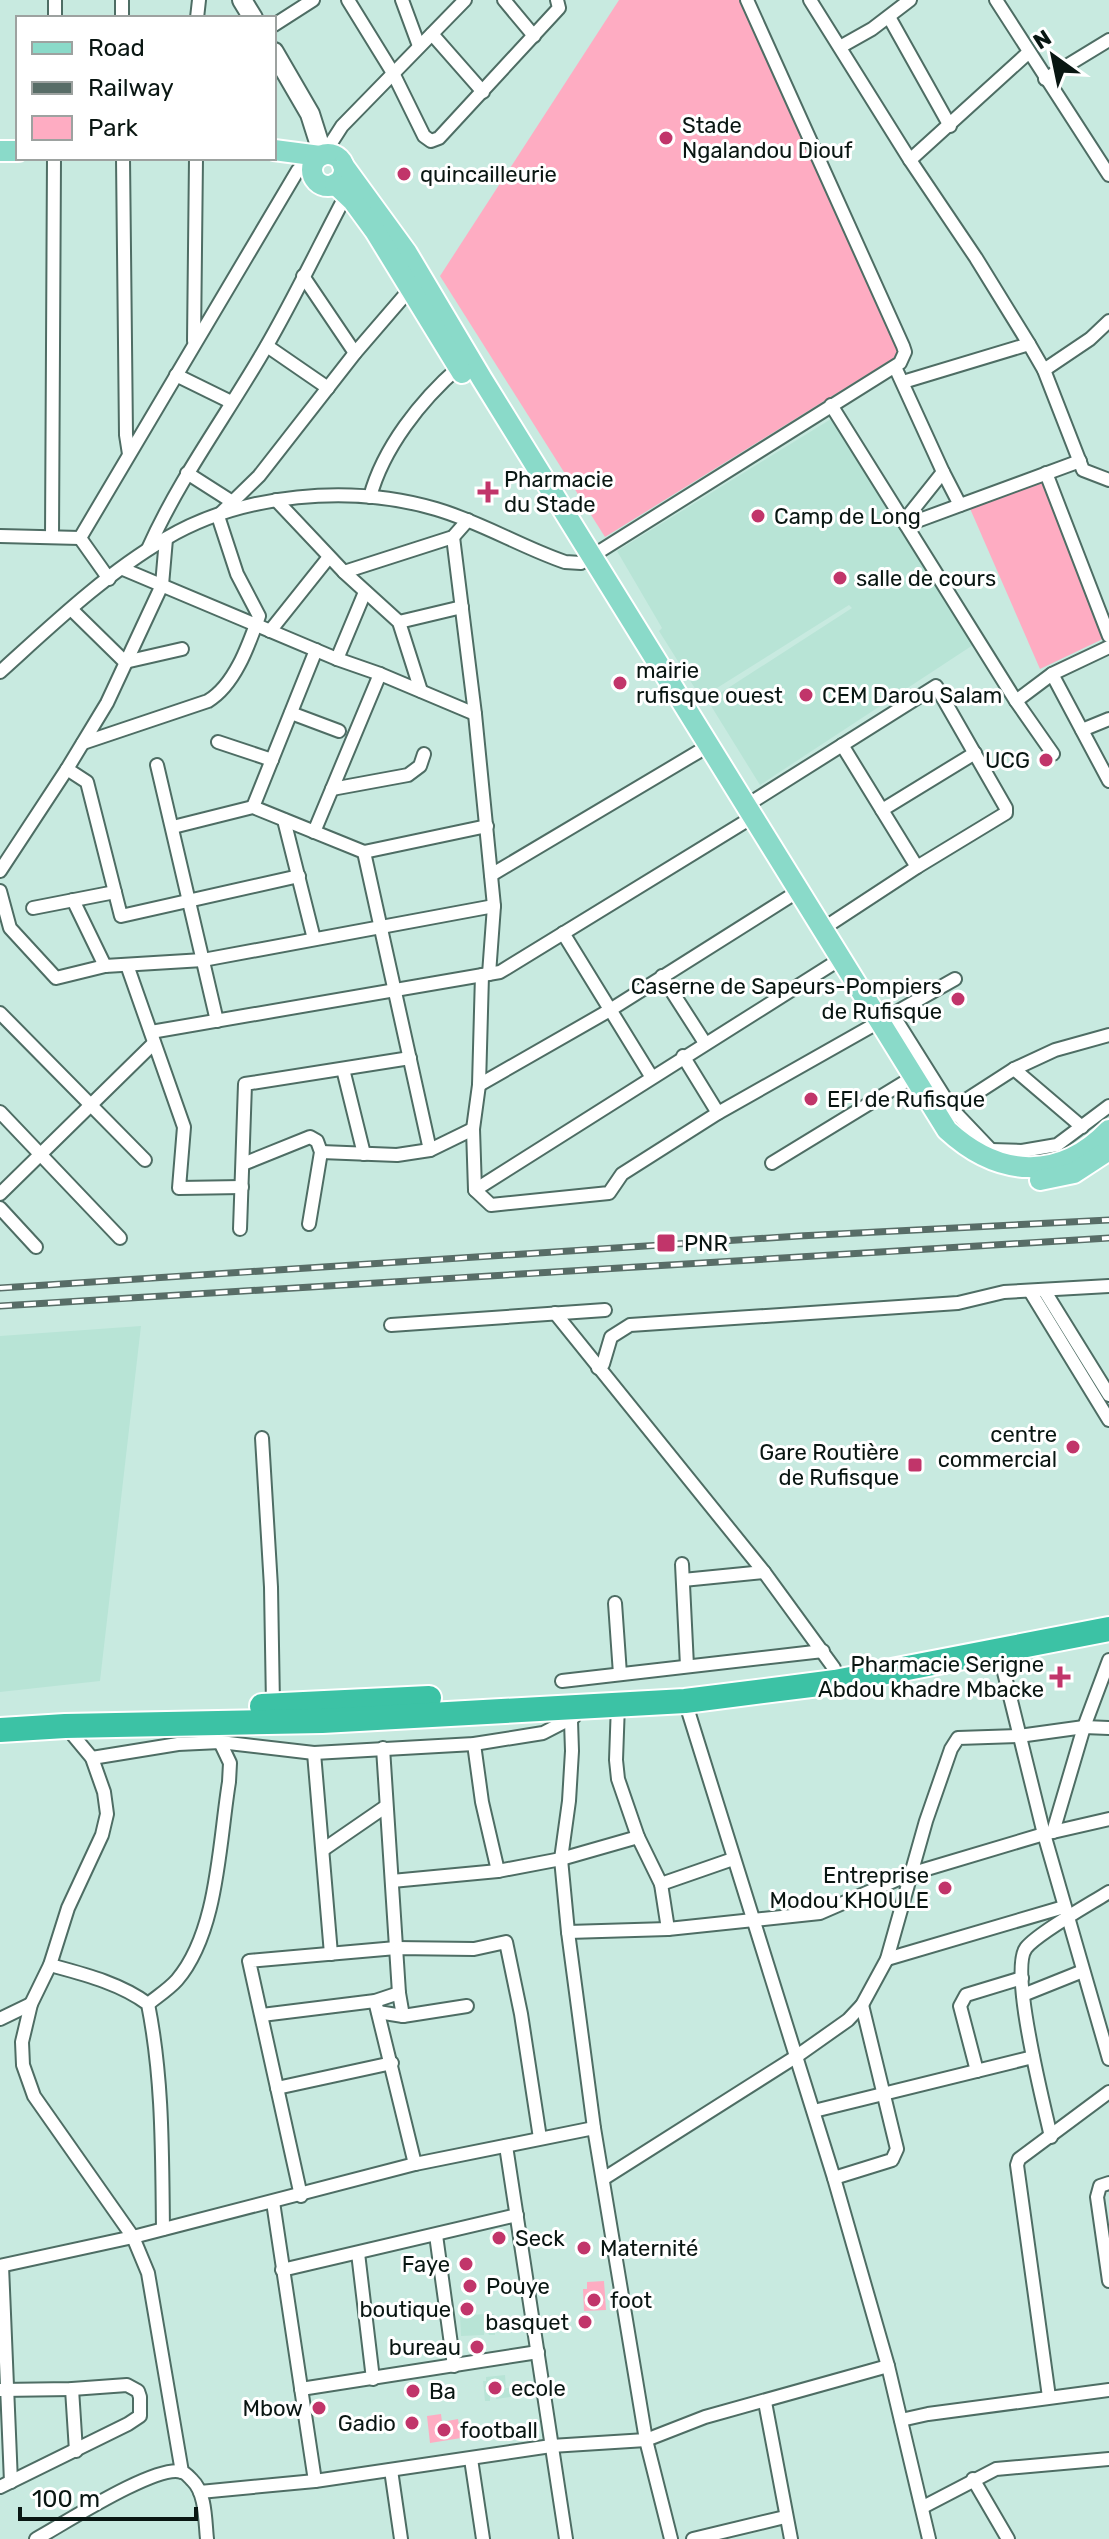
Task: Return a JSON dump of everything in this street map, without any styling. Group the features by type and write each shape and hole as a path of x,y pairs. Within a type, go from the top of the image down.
{"highway":[{"path":"0,1716 670,1687 1109,1614"},
{"path":"0,1730 578,1713 618,1704 685,1701 835,1682 1109,1629"}],"main road":[{"path":"276,150 330,157 407,253 698,752 824,928 947,1130 963,1144 1029,1168 1052,1165 1074,1157 1109,1130"},
{"path":"306,173 312,165 330,157"},
{"path":"330,157 342,178 341,189"},
{"path":"276,159 306,173 320,184 341,189 375,231 745,814 789,897 831,965 881,1022 903,1083 940,1141 972,1166 1015,1180 1074,1173 1109,1150"}],"street":[{"path":"276,24 313,0"},
{"path":"348,0 393,73 424,136 431,141 439,138 534,36 559,8 557,0"},
{"path":"402,0 419,46"},
{"path":"330,157 342,126 465,0"},
{"path":"504,0 534,36"},
{"path":"0,672 109,579 166,539 218,516 276,500 320,496 370,497 421,506 468,520 551,558 565,562 586,559 904,359 905,352 747,0"},
{"path":"810,0 1029,344 1044,370 1083,470 1109,480"},
{"path":"840,47 889,17 910,0"},
{"path":"996,0 1109,175"},
{"path":"889,17 950,126"},
{"path":"432,34 483,92"},
{"path":"1045,79 1109,40"},
{"path":"910,160 1029,52"},
{"path":"276,55 310,114 330,157"},
{"path":"52,537 54,160"},
{"path":"123,160 126,435 129,454"},
{"path":"194,345 196,160"},
{"path":"80,538 194,345 306,173"},
{"path":"147,552 165,511 187,473 267,346 303,276 341,189"},
{"path":"303,276 355,353"},
{"path":"218,516 259,476 355,353 411,288"},
{"path":"1044,370 1090,339 1109,321"},
{"path":"903,382 1029,344"},
{"path":"267,346 328,388"},
{"path":"370,497 382,463 440,384 459,367"},
{"path":"895,367 960,505"},
{"path":"176,375 231,402"},
{"path":"831,405 1016,701 1053,754"},
{"path":"905,523 1080,461"},
{"path":"905,523 943,472"},
{"path":"187,473 234,503"},
{"path":"1046,473 1103,605 1109,636"},
{"path":"276,500 344,572 399,622 421,691"},
{"path":"83,743 216,697 230,680 259,616 237,574 218,516"},
{"path":"344,572 453,537 468,520"},
{"path":"0,536 80,538"},
{"path":"453,537 494,906 485,974 479,1085 473,1129 475,1190 491,1205 609,1193 622,1174 718,1113 955,979"},
{"path":"80,538 109,579"},
{"path":"0,871 107,703 162,585 166,539"},
{"path":"270,631 329,557"},
{"path":"123,569 475,714"},
{"path":"337,659 365,592"},
{"path":"399,622 462,607"},
{"path":"72,610 125,662"},
{"path":"1016,701 1052,674 1109,647"},
{"path":"125,662 182,649"},
{"path":"253,807 316,650"},
{"path":"314,832 380,674"},
{"path":"1052,674 1109,781"},
{"path":"0,1194 91,1105 152,1037 217,1021 500,972 936,686 1006,808 1006,813 824,928"},
{"path":"291,713 339,731"},
{"path":"1082,730 1109,719"},
{"path":"218,742 272,760"},
{"path":"842,745 917,867"},
{"path":"491,875 698,752"},
{"path":"882,810 975,753"},
{"path":"332,789 408,775 420,766 424,754"},
{"path":"157,765 217,1021"},
{"path":"67,769 87,782 121,916 299,876"},
{"path":"173,827 253,807 364,852 487,826"},
{"path":"284,820 314,939"},
{"path":"364,852 430,1150"},
{"path":"0,891 10,928 56,978 105,966 203,960 494,906"},
{"path":"33,908 115,892"},
{"path":"479,1085 610,1010 789,897"},
{"path":"73,900 105,966"},
{"path":"563,933 651,1076"},
{"path":"127,965 184,1127 179,1188 242,1187"},
{"path":"475,1190 831,965"},
{"path":"662,976 705,1043"},
{"path":"0,1013 145,1160"},
{"path":"881,1022 993,1156 1057,1145 1109,1106"},
{"path":"952,1109 1014,1069 1055,1050 1109,1035"},
{"path":"683,1056 718,1113"},
{"path":"240,1229 245,1084 410,1058"},
{"path":"343,1069 364,1154"},
{"path":"1014,1069 1082,1127"},
{"path":"772,1163 903,1083"},
{"path":"0,1112 120,1238"},
{"path":"321,1152 397,1155 430,1150 473,1129"},
{"path":"243,1164 310,1137 317,1141 321,1152 309,1224"},
{"path":"0,1208 36,1247"},
{"path":"598,1368 603,1364 611,1337 630,1325 958,1303 979,1296 1109,1286"},
{"path":"1044,1290 1109,1395"},
{"path":"1030,1291 1109,1420"},
{"path":"391,1325 605,1310"},
{"path":"555,1313 764,1572 828,1659"},
{"path":"262,1438 271,1587 273,1705"},
{"path":"682,1564 687,1666"},
{"path":"683,1580 764,1572"},
{"path":"615,1603 620,1674"},
{"path":"999,1652 1019,1736 1048,1833 1066,1913 1109,2059"},
{"path":"562,1681 687,1666 828,1659"},
{"path":"1048,1833 1109,1660"},
{"path":"685,1701 834,2178 888,2366 929,2539"},
{"path":"618,1704 618,1779 638,1837 661,1884 668,1929"},
{"path":"92,1758 178,1744 220,1742 314,1753 474,1744 543,1733 578,1713"},
{"path":"578,1713 561,1859 568,1932 594,2128 646,2440 671,2539"},
{"path":"65,1726 92,1758 104,1792 107,1814 102,1835 68,1908 50,1965 31,2004 22,2042 23,2065 34,2096 133,2237 148,2273 182,2472"},
{"path":"603,2179 797,2056 848,2020 862,2005 887,1959 926,1821 954,1742 964,1736 1019,1736 1084,1727 1109,1728"},
{"path":"148,2004 170,1987 188,1964 210,1908 229,1782 230,1763 220,1742"},
{"path":"474,1744 482,1802 498,1871"},
{"path":"383,1748 403,2016"},
{"path":"314,1753 331,1954"},
{"path":"324,1849 385,1807"},
{"path":"568,1932 668,1929 828,1911 910,1874 1048,1833 1109,1819"},
{"path":"392,1881 498,1871 561,1859 638,1837"},
{"path":"661,1884 733,1859"},
{"path":"887,1959 1066,1913 1109,1892"},
{"path":"1051,2137 1033,2057 1021,1960 1028,1945 1066,1913"},
{"path":"301,2196 249,1961 396,1948 474,1949 506,1942 521,2014 540,2138"},
{"path":"50,1965 94,1977 136,1995 148,2004 162,2106 163,2229"},
{"path":"1023,1995 1083,1971"},
{"path":"977,2071 960,2006 963,1999 966,1995 1022,1978"},
{"path":"376,2006 399,1993"},
{"path":"0,2019 31,2004"},
{"path":"834,2178 892,2160 897,2149 862,2005"},
{"path":"262,2015 376,2006 403,2016 467,2006"},
{"path":"376,2006 415,2164"},
{"path":"814,2111 1033,2057"},
{"path":"277,2088 392,2063"},
{"path":"1049,2397 1016,2171 1019,2159 1109,2092"},
{"path":"3,2389 127,2385 138,2391 142,2404 140,2416 6,2484 3,2389 1,2266 301,2196 415,2164 594,2128"},
{"path":"506,2146 566,2539"},
{"path":"1109,2183 1100,2186 1097,2197 1109,2281"},
{"path":"273,2202 315,2481"},
{"path":"282,2270 517,2215"},
{"path":"436,2235 454,2366"},
{"path":"358,2253 373,2379"},
{"path":"301,2389 538,2352"},
{"path":"200,2492 315,2481 551,2446 646,2440 705,2417 888,2366"},
{"path":"72,2389 76,2451"},
{"path":"901,2420 1109,2390"},
{"path":"765,2402 791,2539"},
{"path":"471,2459 483,2539"},
{"path":"923,2507 973,2479 1005,2467 1109,2459"},
{"path":"391,2470 401,2539"},
{"path":"36,2539 146,2478 166,2471 182,2472 200,2492 207,2539"},
{"path":"973,2479 1008,2539"},
{"path":"693,2539 785,2517"}],"shaded area":[{"path":"831,419 973,645 760,785 708,701 852,608 849,605 701,698 659,631 662,628 617,551"},
{"path":"141,1326 100,1681 0,1692 0,1336"},
{"path":"484,2314 484,2321 487,2321 488,2314 494,2314 495,2335 484,2332 484,2335 461,2336 460,2316"},
{"name":"ecole","path":"505,2375 506,2388 516,2387 517,2396 496,2399 496,2395 485,2401 483,2381 486,2377"}],"green space":[{"name":"Stade Ngalandou Diouf","path":"619,0 740,0 900,354 605,537 440,276"},
{"path":"1046,475 1109,636 1040,669 968,504"},
{"name":"foot","path":"604,2281 606,2310 584,2311 583,2289 587,2289 587,2282"},
{"name":"football","path":"441,2414 442,2422 458,2419 461,2438 430,2443 427,2416"}],"railway":[{"path":"0,1288 799,1236 1109,1220"},
{"path":"0,1306 1109,1238"}],"place":[{"name":"Stade Ngalandou Diouf","path":"666,138"},
{"name":"quincailleurie","path":"404,174"},
{"name":"Pharmacie du Stade","path":"488,492"},
{"name":"Camp de Long","path":"758,516"},
{"name":"salle de cours","path":"840,578"},
{"name":"mairie rufisque ouest","path":"620,683"},
{"name":"CEM Darou Salam","path":"806,695"},
{"name":"UCG","path":"1046,760"},
{"name":"Caserne de Sapeurs-Pompiers de Rufisque","path":"958,999"},
{"name":"EFI de Rufisque","path":"811,1099"},
{"name":"PNR","path":"666,1243"},
{"name":"centre commercial","path":"1073,1447"},
{"name":"Gare Routière de Rufisque","path":"915,1465"},
{"name":"Pharmacie Serigne Abdou khadre Mbacke","path":"1060,1677"},
{"name":"Entreprise Modou KHOULE","path":"945,1888"},
{"name":"Seck","path":"499,2238"},
{"name":"Maternité","path":"584,2248"},
{"name":"Faye","path":"466,2264"},
{"name":"Pouye","path":"470,2286"},
{"name":"foot","path":"594,2300"},
{"name":"boutique","path":"467,2309"},
{"name":"basquet","path":"585,2322"},
{"name":"bureau","path":"477,2347"},
{"name":"ecole","path":"495,2388"},
{"name":"Ba","path":"413,2391"},
{"name":"Mbow","path":"319,2408"},
{"name":"Gadio","path":"412,2423"},
{"name":"football","path":"444,2430"}]}
